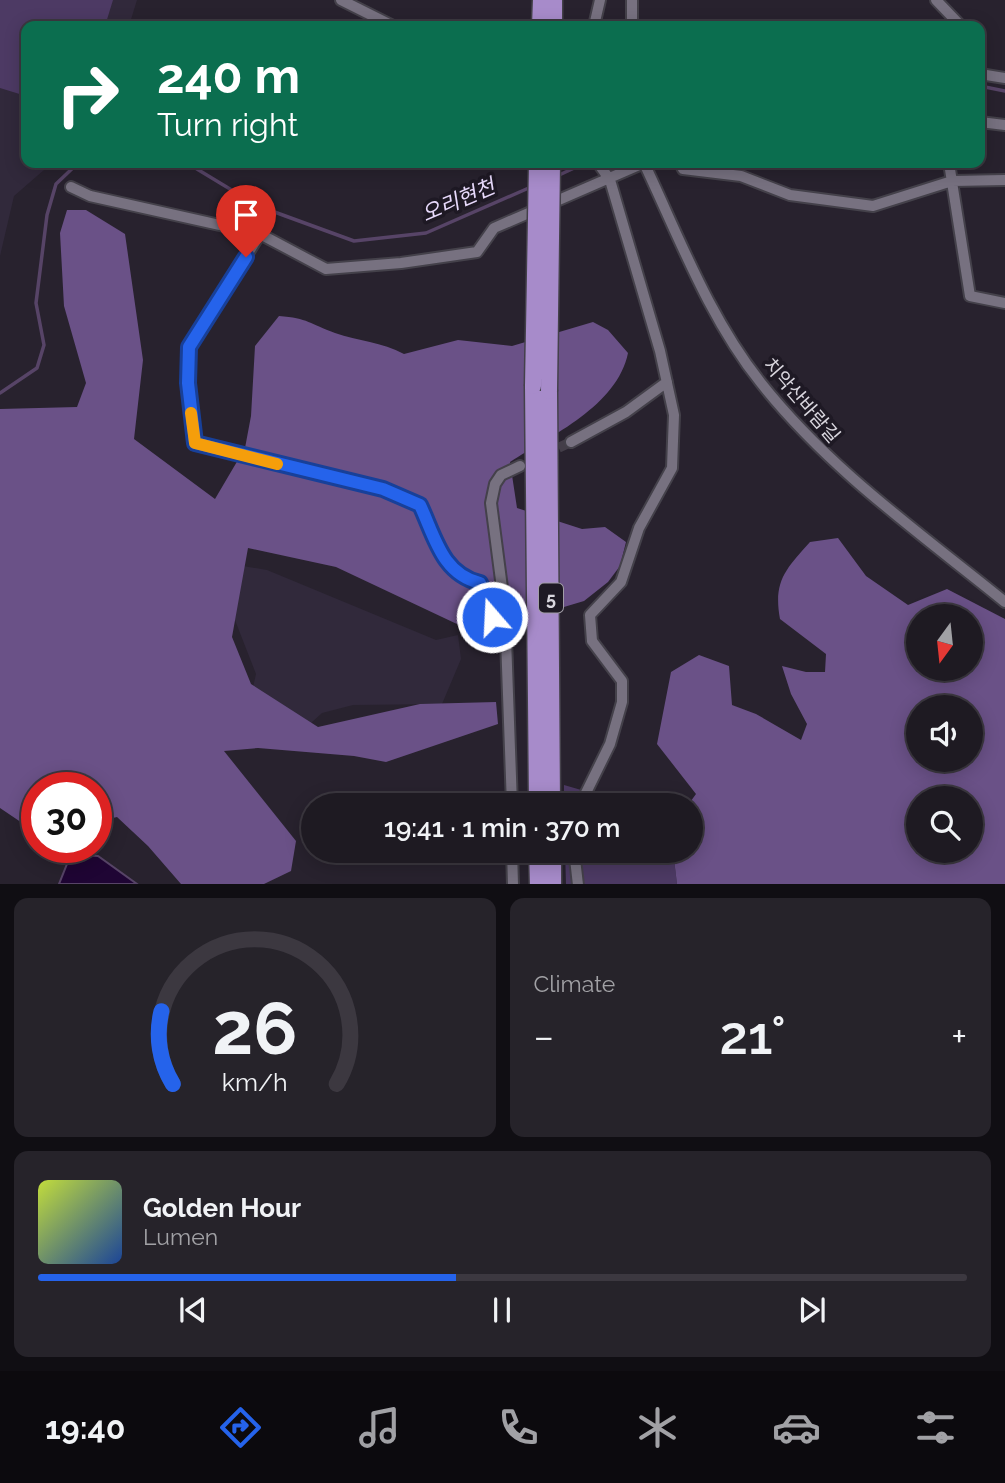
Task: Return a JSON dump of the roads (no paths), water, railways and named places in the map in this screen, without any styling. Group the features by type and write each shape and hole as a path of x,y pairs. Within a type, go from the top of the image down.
{"highway":[{"path":"540,21 541,0"},
{"path":"554,0 554,21"},
{"name":"5","path":"537,168 533,386 537,793"},
{"name":"5","path":"552,168 549,391 552,793"},
{"path":"537,863 538,884"},
{"path":"553,863 553,884"}],"street":[{"path":"341,0 383,21"},
{"path":"595,21 600,0"},
{"path":"632,0 632,21"},
{"path":"936,0 956,21"},
{"path":"985,75 1005,78"},
{"path":"985,123 1005,125"},
{"path":"586,793 610,744 622,702 622,681 592,641 590,615 621,582 639,528 672,468 674,415 610,180 601,168"},
{"path":"71,187 90,196 260,234 326,269 401,263 477,252 494,228 634,168"},
{"name":"치악산바람길","path":"646,168 718,319 760,382 837,466 1005,602"},
{"path":"682,168 741,176 790,195 873,206 952,181 1005,180"},
{"path":"950,168 970,296 1005,303"},
{"path":"260,234 189,347 188,383 195,443 383,489 420,505 448,567 467,580 480,583 494,634 506,632"},
{"path":"571,442 626,412 667,382"},
{"path":"512,793 506,632 491,503 495,484 501,475 520,466"},
{"path":"512,863 513,884"},
{"path":"576,863 578,884"}],"waterway":[{"name":"오리현천","path":"985,87 1005,91"},
{"name":"오리현천","path":"0,393 37,368 44,345 36,303 47,215 56,184 73,168"},
{"name":"오리현천","path":"195,168 258,206 354,241 426,233 531,187"},
{"name":"오리현천","path":"557,176 574,168"}],"tunnel":[{"path":"545,454 571,442"}]}
